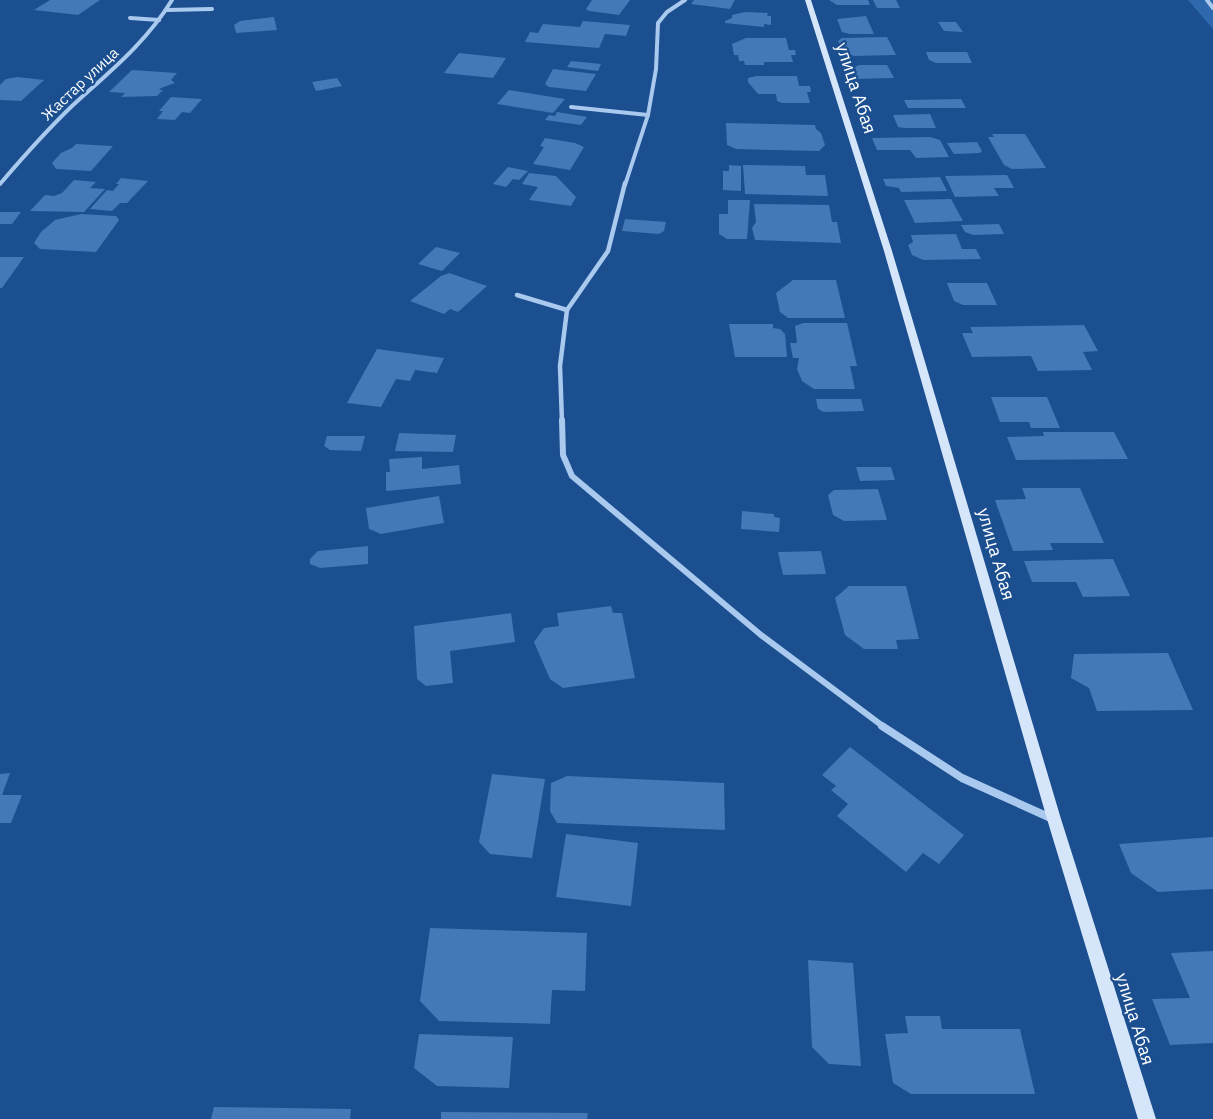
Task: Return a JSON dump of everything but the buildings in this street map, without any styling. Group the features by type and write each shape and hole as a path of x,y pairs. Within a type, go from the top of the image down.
{"main road":[{"name":"улица Абая","path":"808,0 888,251 1054,819 1147,1119"}],"street":[{"name":"Жастар улица","path":"0,184 31,147 71,106 129,55 167,10 172,0"},
{"path":"685,0 667,12 658,23 656,69 648,115 630,166 608,251 567,310 560,366 563,455 572,476 695,580 852,705 963,779 1054,819"},
{"path":"1207,0 1213,8"},
{"path":"167,10 212,9"},
{"path":"130,18 159,20"},
{"path":"571,107 648,115"},
{"path":"517,295 567,310"}],"shaded area":[{"path":"1188,0 1213,0 1213,29"}]}
